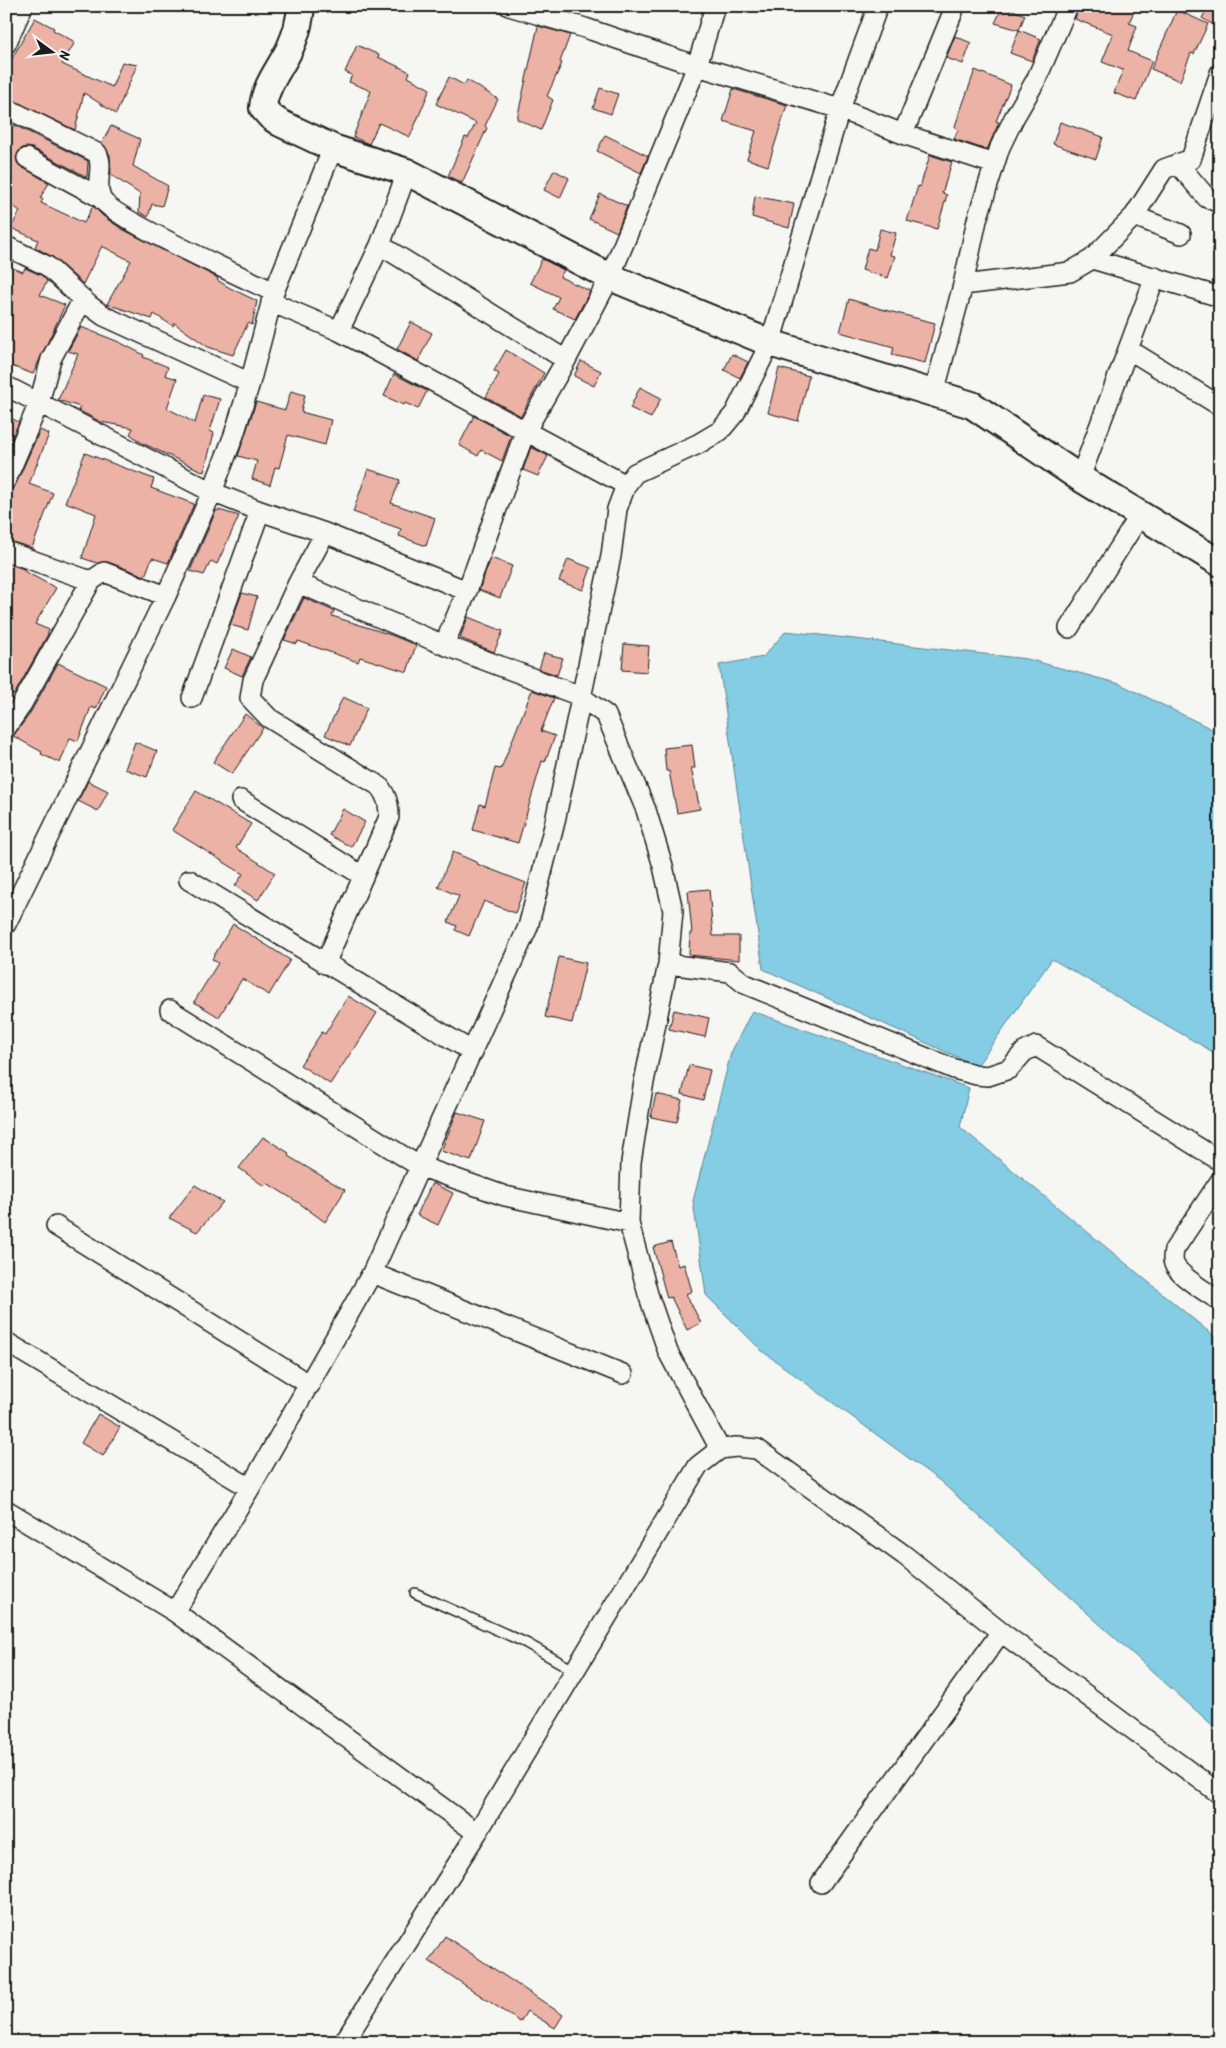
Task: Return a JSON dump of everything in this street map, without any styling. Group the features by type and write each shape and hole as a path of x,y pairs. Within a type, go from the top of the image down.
{"main road":[{"path":"301,6 300,18 291,47 264,98 264,108 280,124 334,148 407,172 610,277 770,343 972,405 1080,478 1220,564"}],"street":[{"path":"6,44 24,6"},
{"path":"509,6 840,109 903,134 994,164"},
{"path":"444,645 467,591 525,432 610,277 697,66 715,6"},
{"path":"175,1612 250,1488 372,1274 528,927 554,826 610,556 617,509 626,485 635,473 698,444 720,431 735,413 770,343 840,109 878,6"},
{"path":"934,393 963,285 977,220 994,164 1014,118 1036,80 1068,6"},
{"path":"903,134 953,12"},
{"path":"963,285 1070,272 1092,259 1134,216 1164,168 1179,165 1192,159 1220,73"},
{"path":"6,108 97,153 101,166 98,181 101,198"},
{"path":"6,924 166,596 212,492 234,435 273,297 334,148"},
{"path":"26,158 101,198 111,210 626,485"},
{"path":"1179,165 1207,198 1220,203"},
{"path":"339,331 380,245 407,172"},
{"path":"1134,216 1181,234"},
{"path":"380,245 566,360"},
{"path":"6,246 47,266 57,277 104,316 250,383"},
{"path":"1092,259 1220,297"},
{"path":"1080,478 1155,277"},
{"path":"6,480 39,403 51,359 83,299"},
{"path":"1128,349 1220,406"},
{"path":"6,386 212,492 260,512 324,533 467,591"},
{"path":"192,698 260,512"},
{"path":"1070,628 1140,515"},
{"path":"324,533 298,583 253,680 250,698 269,718 379,786 387,796 389,817 325,964"},
{"path":"6,551 91,581"},
{"path":"6,728 19,709 91,581 104,572 166,596"},
{"path":"298,583 444,645 580,696 606,715 646,810 663,866 673,911 668,964 642,1087 631,1162 629,1223 648,1294 668,1352 720,1449"},
{"path":"241,800 363,876"},
{"path":"189,880 472,1052"},
{"path":"668,964 730,972 745,984 954,1069 978,1075 988,1076 1009,1069 1024,1052 1036,1046 1220,1161"},
{"path":"170,1010 419,1166 505,1196 629,1223"},
{"path":"1220,1181 1174,1250 1173,1260 1176,1268 1182,1274 1220,1301"},
{"path":"56,1226 310,1384"},
{"path":"372,1274 623,1374"},
{"path":"6,1342 250,1488"},
{"path":"344,2042 477,1833 698,1466 720,1449 736,1447 757,1449 904,1555 1001,1632 1220,1794"},
{"path":"6,1510 175,1612 477,1833"},
{"path":"821,1883 1001,1632"}],"lane":[{"path":"415,1593 526,1643 575,1671"}],"water":[{"path":"786,631 1027,659 1120,684 1220,733 1220,1056 1052,959 977,1066 763,969 719,665 763,657"},
{"path":"752,1011 969,1088 960,1127 1220,1341 1220,1732 940,1481 762,1351 706,1295 693,1201 731,1053"}],"building":[{"path":"1003,6 1025,15 1019,30 995,23"},
{"path":"1079,6 1136,6 1129,23 1137,26 1128,51 1152,61 1136,101 1114,93 1123,70 1102,62 1113,34 1075,19"},
{"path":"1209,6 1220,6 1220,29 1202,18"},
{"path":"1177,10 1208,24 1194,54 1191,53 1180,81 1151,69"},
{"path":"35,18 75,42 62,64 112,87 122,62 137,65 116,114 84,93 75,130 6,97 6,67"},
{"path":"538,26 570,35 560,62 562,63 547,96 553,100 541,130 517,119"},
{"path":"1019,30 1041,39 1032,61 1010,53"},
{"path":"955,36 971,43 963,64 946,58"},
{"path":"357,45 410,72 408,77 430,89 410,137 379,123 369,144 353,137 371,91 349,82 352,75 345,72"},
{"path":"975,70 1011,85 996,121 999,122 987,150 954,139 958,130 955,126"},
{"path":"449,77 464,85 467,80 498,99 462,183 448,176 465,137 468,138 476,123 436,104"},
{"path":"600,88 618,94 611,114 593,108"},
{"path":"733,89 787,105 768,166 747,159 756,131 723,121"},
{"path":"6,121 88,161 87,177 32,148 26,147 21,149 16,158 18,164 49,183 40,198 43,199 41,203 84,223 93,206 103,216 122,229 218,278 217,280 230,288 257,301 252,325 248,323 233,355 208,347 174,323 173,326 154,314 152,319 107,304 131,261 102,246 83,284 54,258 35,247 38,240 11,228 20,211 6,201"},
{"path":"1060,122 1103,137 1096,159 1053,144"},
{"path":"111,126 140,139 133,166 168,186 162,206 152,204 148,217 139,212 140,194 111,175 110,155 102,143"},
{"path":"605,135 648,156 641,173 597,151"},
{"path":"930,155 952,162 942,193 947,195 937,229 907,221"},
{"path":"554,170 569,178 560,198 544,190"},
{"path":"600,194 627,206 617,232 589,219"},
{"path":"755,196 794,204 789,228 752,217"},
{"path":"880,229 896,233 890,255 895,256 888,278 862,270 868,248 875,250"},
{"path":"542,259 564,270 560,277 590,291 575,319 553,309 559,297 530,283"},
{"path":"6,265 23,272 25,268 41,275 47,281 40,295 65,305 33,374 6,364"},
{"path":"849,299 935,323 925,363 892,355 894,347 840,332"},
{"path":"411,322 432,333 418,361 397,349"},
{"path":"81,327 119,342 144,355 143,357 168,367 165,375 177,379 167,408 195,423 203,395 220,399 210,431 214,433 204,472 142,443 130,434 133,428 101,422 78,410 80,407 58,400 78,354 68,351"},
{"path":"506,350 544,373 521,416 486,397 499,374 494,371"},
{"path":"732,354 748,362 740,378 724,370"},
{"path":"581,361 601,371 594,386 574,376"},
{"path":"779,368 809,376 798,421 768,413"},
{"path":"394,374 427,391 418,409 384,396"},
{"path":"640,387 661,398 651,418 630,408"},
{"path":"291,391 305,395 301,412 331,420 325,445 288,435 279,468 275,467 270,485 252,479 257,461 238,456 256,402 285,410"},
{"path":"6,416 19,422 11,440 6,439"},
{"path":"474,416 511,436 502,461 481,450 478,456 459,445"},
{"path":"40,430 49,434 29,484 53,493 32,548 6,540 6,494 16,484"},
{"path":"531,447 548,456 538,476 523,470"},
{"path":"85,453 154,479 151,488 194,504 168,563 152,558 145,576 108,562 97,563 82,558 96,514 65,502"},
{"path":"368,469 400,480 391,503 435,518 426,546 399,536 401,529 353,512"},
{"path":"219,510 239,516 217,564 211,561 204,575 190,571 216,511"},
{"path":"491,558 512,566 500,598 479,590"},
{"path":"568,559 591,568 583,590 559,581"},
{"path":"6,563 24,569 24,571 56,588 35,624 49,630 47,636 14,695 6,691"},
{"path":"242,593 257,597 248,630 230,625"},
{"path":"304,598 334,611 332,616 416,645 407,672 360,657 358,662 298,641 297,644 284,640"},
{"path":"468,617 503,631 494,652 460,638"},
{"path":"624,644 649,646 647,672 622,670"},
{"path":"233,649 251,657 242,676 224,668"},
{"path":"544,653 563,658 557,675 539,669"},
{"path":"58,663 106,686 96,709 91,707 78,741 70,738 60,763 41,754 42,752 13,736 29,715"},
{"path":"532,690 554,698 541,731 555,736 545,762 542,761 518,843 473,830 480,804 485,806 495,768 501,769"},
{"path":"343,697 367,708 350,746 325,735"},
{"path":"245,714 263,728 232,774 213,762"},
{"path":"135,742 157,751 147,777 125,769"},
{"path":"692,745 695,768 691,768 700,809 677,813 669,771 666,771 664,748"},
{"path":"88,781 108,791 98,811 78,801"},
{"path":"196,791 251,824 236,848 275,873 258,900 235,886 243,874 172,830"},
{"path":"343,809 365,822 351,847 329,835"},
{"path":"453,852 477,864 526,883 515,913 484,901 469,936 455,930 457,926 448,922 459,896 438,887"},
{"path":"709,889 713,936 739,936 739,960 689,955 690,933 692,933 688,891"},
{"path":"233,924 290,960 269,995 242,979 219,1017 194,1002 218,963 212,959"},
{"path":"559,957 586,963 572,1023 545,1017"},
{"path":"348,996 377,1013 330,1084 300,1065 322,1032 325,1034"},
{"path":"674,1010 709,1018 705,1037 669,1029"},
{"path":"689,1065 710,1070 703,1100 682,1094"},
{"path":"656,1094 682,1100 677,1122 651,1117"},
{"path":"457,1112 485,1121 471,1161 441,1151"},
{"path":"263,1137 289,1153 288,1156 345,1190 325,1222 299,1203 267,1183 264,1186 239,1168"},
{"path":"432,1183 453,1193 438,1225 417,1215"},
{"path":"195,1185 223,1202 197,1232 169,1218"},
{"path":"671,1242 678,1266 684,1264 692,1291 686,1294 701,1323 687,1330 671,1297 667,1298 653,1247"},
{"path":"98,1414 120,1427 103,1456 81,1443"},
{"path":"445,1936 563,2015 555,2028 527,2011 520,2022 429,1961"}]}
